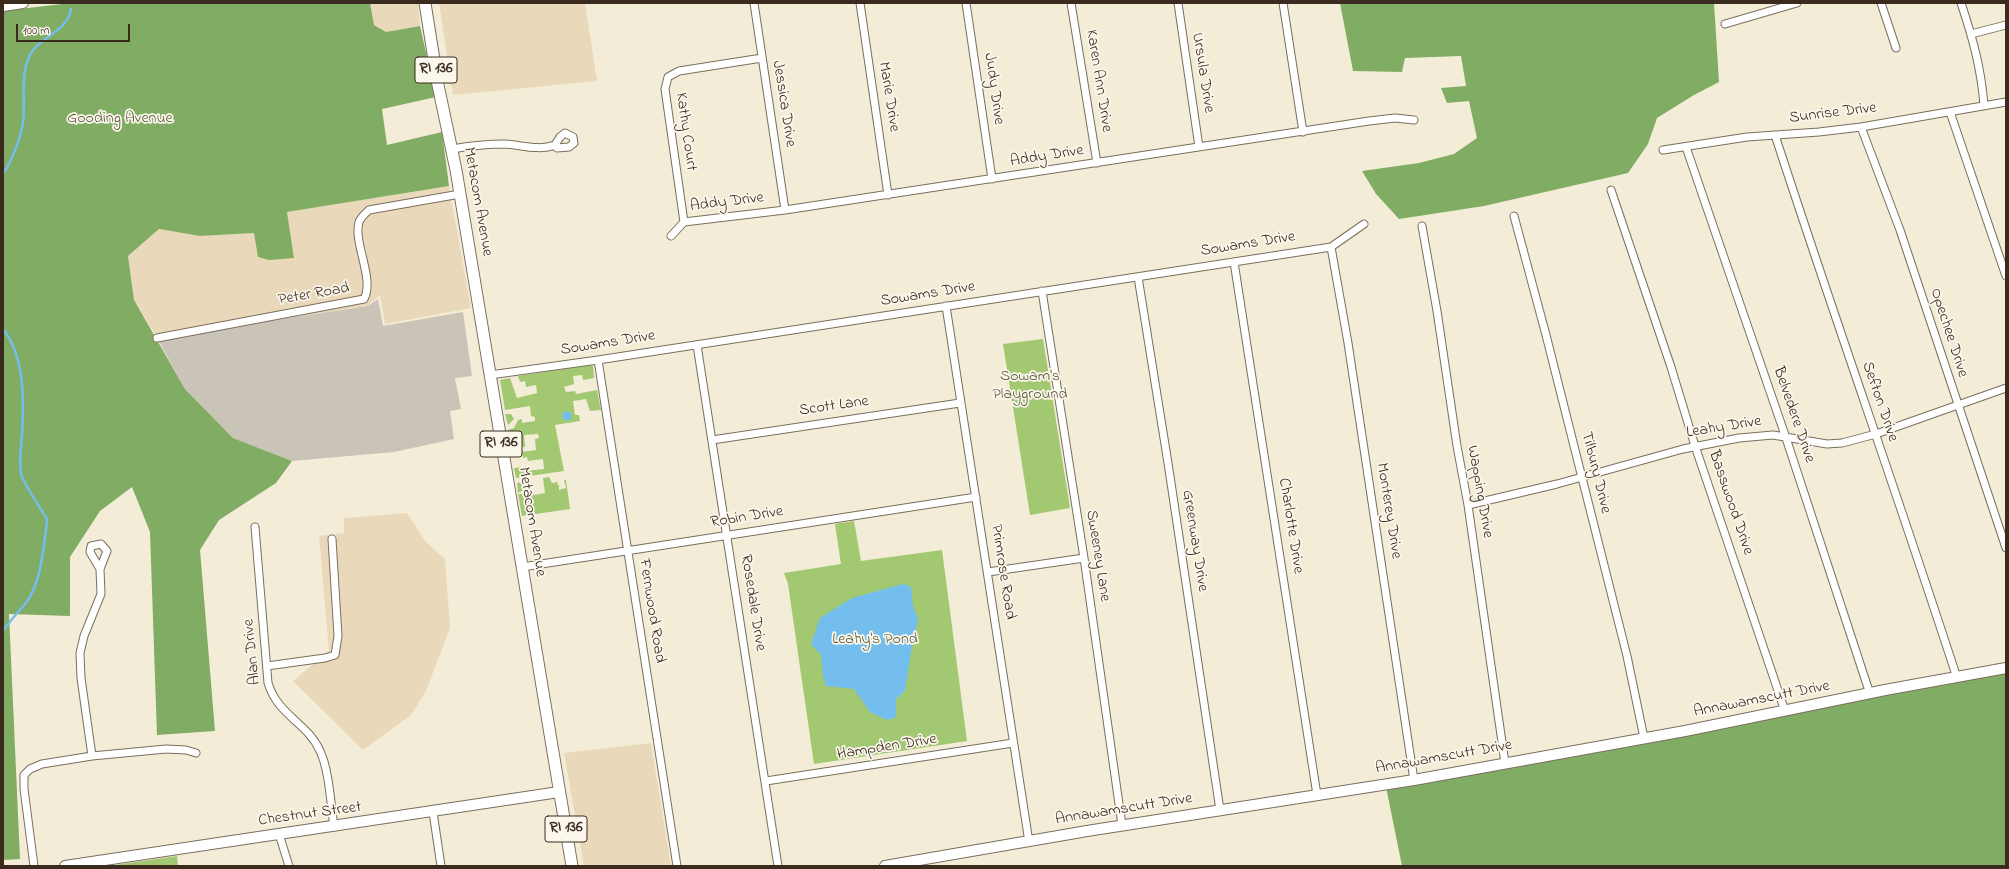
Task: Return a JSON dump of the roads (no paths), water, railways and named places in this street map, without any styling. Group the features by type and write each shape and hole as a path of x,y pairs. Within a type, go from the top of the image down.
{"main road":[{"name":"Metacom Avenue","path":"425,3 460,194 572,866"},
{"name":"Metacom Avenue","path":"431,3 449,136"}],"street":[{"path":"3,6 23,3"},
{"name":"Jessica Drive","path":"754,3 785,210"},
{"name":"Marie Drive","path":"860,3 888,195"},
{"name":"Judy Drive","path":"966,3 992,179"},
{"name":"Karen Ann Drive","path":"1071,3 1097,164"},
{"name":"Ursula Drive","path":"1178,3 1199,147"},
{"path":"1283,3 1303,132"},
{"path":"1725,24 1797,3"},
{"path":"1881,3 1896,48"},
{"path":"1960,3 1971,34 1981,73 1984,105"},
{"path":"1971,34 2006,25"},
{"name":"Kathy Court","path":"684,222 664,90 668,77 679,71 762,58"},
{"name":"Sunrise Drive","path":"1663,150 1731,139 1861,127 2006,102"},
{"path":"1950,112 2006,276"},
{"name":"Addy Drive","path":"684,222 785,210 888,195 1395,118 1414,120"},
{"name":"Opechee Drive","path":"1861,127 1900,230 2006,548"},
{"name":"Sefton Drive","path":"1775,135 1800,214 1876,434 1957,678"},
{"path":"452,149 503,144 547,148 554,145"},
{"name":"Belvedere Drive","path":"1686,147 1786,438 1870,694"},
{"name":"Basswood Drive","path":"1611,190 1671,367 1695,446 1785,712"},
{"name":"Peter Road","path":"157,338 364,299 366,279 359,221 364,215 369,210 460,194"},
{"name":"Tilbury Drive","path":"1514,216 1546,335 1627,656 1644,738"},
{"path":"671,236 684,222"},
{"name":"Sowams Drive","path":"490,375 598,360 1331,247 1364,224"},
{"name":"Wapping Drive","path":"1422,226 1437,311 1457,446 1468,505 1505,763"},
{"name":"Monterey Drive","path":"1331,247 1362,436 1414,780"},
{"name":"Charlotte Drive","path":"1234,262 1317,795"},
{"name":"Greenway Drive","path":"1138,277 1168,463 1220,810"},
{"name":"Sweeney Lane","path":"1042,291 1084,558 1122,826"},
{"name":"Primrose Road","path":"946,306 1029,842"},
{"name":"Rosedale Drive","path":"696,345 766,781 778,866"},
{"name":"Fernwood Road","path":"598,360 677,866"},
{"name":"Leahy Drive","path":"1468,505 1581,477 1695,446 1765,435 1827,444 1842,443 1876,434 2006,388"},
{"name":"Scott Lane","path":"712,440 960,403"},
{"name":"Robin Drive","path":"522,567 976,497"},
{"name":"Alan Drive","path":"255,527 268,683 274,698 290,718 314,741 321,751 334,827"},
{"path":"267,666 325,658 335,654 338,636 332,539"},
{"path":"988,572 1084,558"},
{"path":"92,756 81,678 80,653 84,636 101,594 100,569"},
{"name":"Annawamscutt Drive","path":"885,866 1220,810 1414,780 1785,712 2006,668"},
{"name":"Hampden Drive","path":"766,781 1013,743"},
{"path":"34,866 24,789 24,775 30,769 42,764 92,756 166,749 186,750 196,753"},
{"name":"Chestnut Street","path":"65,866 334,827 559,792"},
{"path":"433,812 441,866"},
{"path":"279,834 289,866"}],"water":[{"path":"565,412 569,412 571,416 569,420 565,420 563,418 563,414"},
{"path":"903,584 911,587 913,606 918,620 912,646 905,691 896,699 896,717 887,720 870,712 854,689 826,686 823,676 821,655 811,644 820,618 852,598"}],"waterway":[{"path":"3,173 9,165 15,151 23,123 24,78 27,61 35,47 60,28 69,16 71,9"},
{"path":"3,329 16,352 22,379 23,408 20,459 21,474 47,519 41,563 33,591 28,600 3,631"}],"park label":[{"name":"Gooding Avenue","path":"120,119"},
{"name":"Sowam's Playground","path":"1030,386"},
{"name":"Leahy's Pond","path":"875,640"}]}
